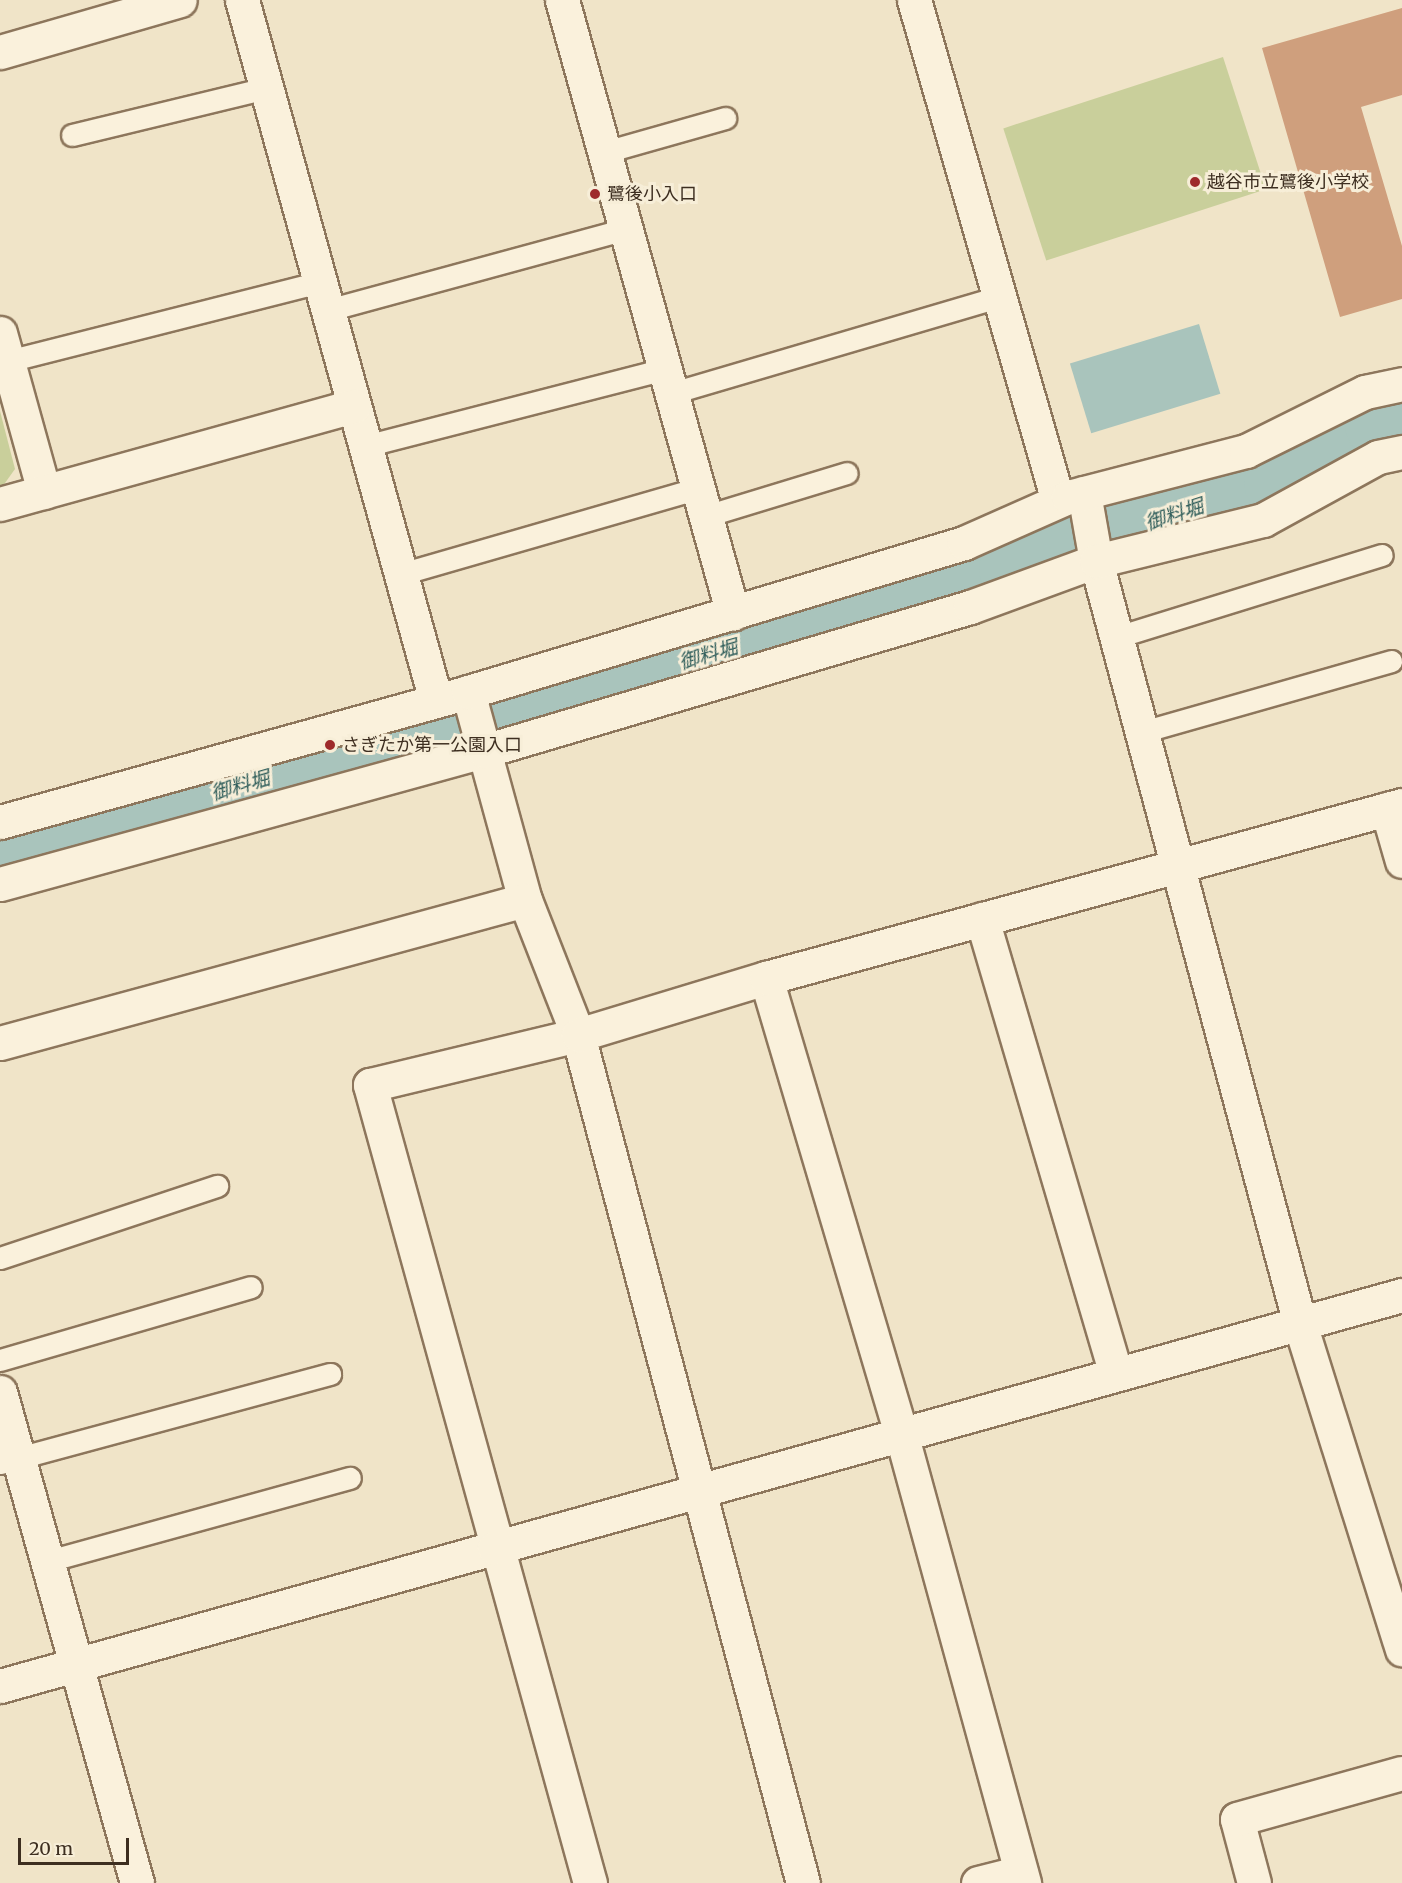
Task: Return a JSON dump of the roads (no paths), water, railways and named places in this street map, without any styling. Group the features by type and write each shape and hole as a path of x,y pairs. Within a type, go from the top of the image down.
{"street":[{"path":"0,52 180,0"},
{"path":"242,0 436,701"},
{"path":"562,0 733,614"},
{"path":"914,0 999,297 1095,556 1300,1324 1402,1649"},
{"path":"4,347 44,492"},
{"path":"0,822 436,701 470,698 964,543 1246,451 1365,392 1402,384"},
{"path":"0,504 354,406"},
{"path":"0,884 970,607 1095,556 1263,520 1378,457 1402,452"},
{"path":"470,698 525,900 578,1035 803,1883"},
{"path":"590,1883 494,1548 370,1085 578,1035 766,978 1395,807 1402,861"},
{"path":"0,1043 525,900"},
{"path":"982,919 1116,1374"},
{"path":"766,978 901,1433 1022,1877 978,1883"},
{"path":"0,1686 699,1489 1402,1295"},
{"path":"0,1392 9,1461 48,1561 137,1883"},
{"path":"1254,1883 1237,1819 1402,1773"}],"lane":[{"path":"72,135 266,88"},
{"path":"605,152 725,118"},
{"path":"4,347 324,296 627,230"},
{"path":"365,446 668,381 999,297"},
{"path":"401,574 702,502 847,473"},
{"path":"1117,637 1382,555"},
{"path":"1142,732 1391,661"},
{"path":"0,1258 218,1186"},
{"path":"0,1360 251,1287"},
{"path":"9,1461 330,1374"},
{"path":"48,1561 350,1478"}],"water":[{"path":"1199,324 1220,394 1091,433 1070,363"}],"waterway":[{"name":"御料堀","path":"0,852 1013,569 1278,483 1379,425 1402,420"}],"place":[{"name":"越谷市立鷺後小学校","path":"1195,182"},
{"name":"鷺後小入口","path":"595,194"},
{"name":"さぎたか第一公園入口","path":"330,745"}]}
